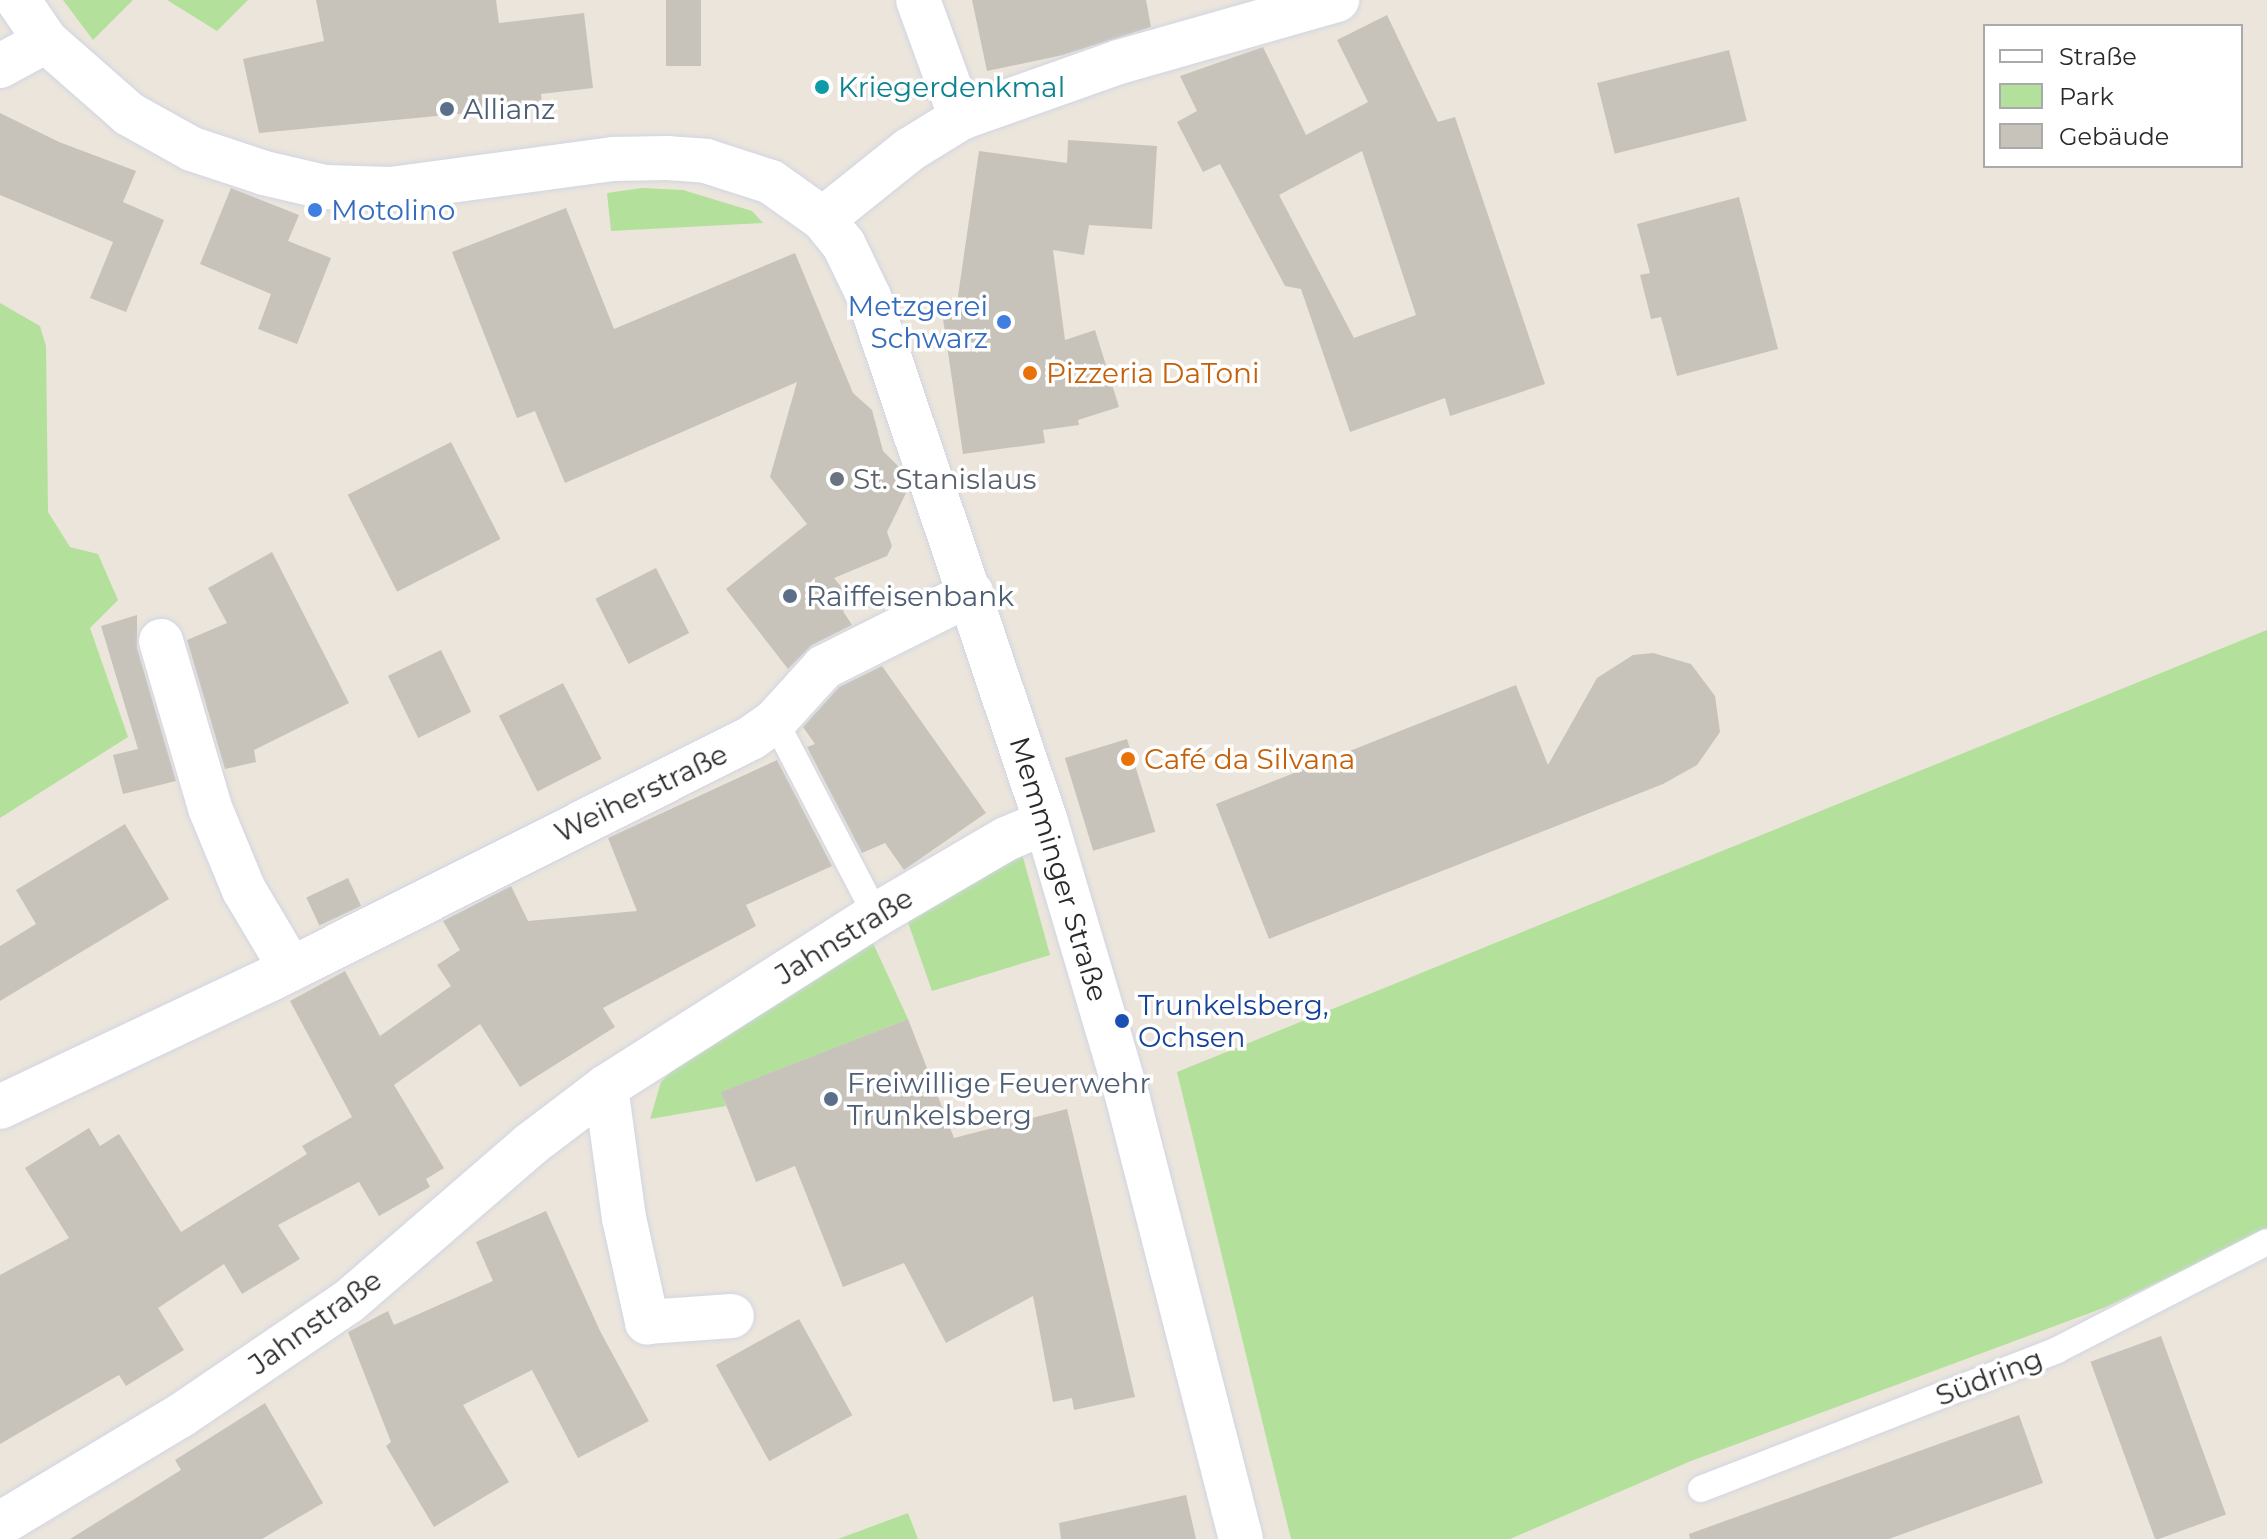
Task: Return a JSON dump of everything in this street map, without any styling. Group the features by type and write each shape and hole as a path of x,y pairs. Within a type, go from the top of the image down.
{"street":[{"name":"Memminger Straße","path":"18,0 46,41 118,106 192,149 290,180 355,190 391,189 613,159 667,158 706,161 771,182 823,219 859,271 972,593 1046,822 1128,1099 1241,1539"},
{"path":"918,0 961,118"},
{"path":"823,219 909,150 961,118 1119,62 1337,0"},
{"path":"0,66 46,41"},
{"name":"Weiherstraße","path":"0,1107 291,969 775,721 824,667 972,593"},
{"path":"161,641 210,808 244,890 291,969"},
{"name":"Jahnstraße","path":"0,1524 180,1416 348,1302 531,1144 606,1087 876,915 987,850 1046,822"},
{"path":"606,1087 624,1218 647,1322 732,1316"}],"lane":[{"path":"775,721 876,915"},
{"name":"Südring","path":"1701,1489 2057,1350 2267,1242"}],"green space":[{"path":"63,0 133,0 93,40"},
{"path":"167,0 248,0 217,31"},
{"path":"642,188 683,190 752,211 763,223 611,231 607,193"},
{"path":"0,303 40,326 46,346 48,512 70,547 98,554 118,600 90,628 128,737 0,818"},
{"path":"2267,630 2267,1230 2106,1307 1691,1461 1510,1539 1291,1539 1177,1072"},
{"path":"1019,843 1050,955 932,991 903,908"},
{"path":"872,941 908,1019 722,1092 726,1106 650,1119 661,1082 682,1060"},
{"path":"908,1513 918,1539 838,1539"}],"building":[{"path":"316,0 496,0 499,23 584,13 593,88 541,94 542,106 259,133 243,59 324,41"},
{"path":"666,0 701,0 701,66 666,66"},
{"path":"972,0 1146,0 1151,27 1063,55 987,71"},
{"path":"1387,15 1438,122 1455,117 1545,384 1450,416 1445,398 1350,432 1301,289 1285,286 1220,164 1203,172 1177,122 1197,111 1180,76 1263,47 1306,135 1368,102 1337,40","holes":["1362,151 1416,315 1354,338 1279,195"]},
{"path":"1729,50 1747,121 1615,154 1597,83"},
{"path":"0,113 59,142 136,171 123,202 164,220 126,312 90,298 113,242 0,195"},
{"path":"1068,140 1157,146 1152,229 1089,225 1084,255 1053,250 1065,340 1095,330 1119,407 1078,420 1079,425 1043,430 1045,443 963,454 942,312 956,310 979,151 1067,163"},
{"path":"231,188 299,215 288,241 331,258 297,344 258,329 271,294 200,264"},
{"path":"1739,197 1778,349 1677,376 1661,317 1651,319 1640,275 1650,273 1637,224"},
{"path":"566,208 614,329 795,253 853,393 872,410 883,451 901,469 906,493 887,532 892,546 887,556 834,578 854,603 843,611 852,625 812,645 788,669 726,589 807,524 770,477 797,382 565,483 535,411 517,418 452,252"},
{"path":"451,442 500,539 397,592 348,495"},
{"path":"272,552 349,703 254,750 256,762 225,769 187,640 227,623 208,588"},
{"path":"656,568 689,633 629,664 595,599"},
{"path":"137,615 137,648 176,781 123,794 113,755 138,749 101,626"},
{"path":"441,650 471,712 418,738 388,676"},
{"path":"1653,653 1691,664 1715,696 1720,732 1697,765 1663,784 1269,939 1216,804 1516,685 1548,765 1597,678 1633,655"},
{"path":"882,666 986,813 904,870 885,843 862,853 807,747 815,744 803,727 839,687"},
{"path":"563,683 602,759 537,791 499,716"},
{"path":"1127,739 1155,832 1093,851 1065,758"},
{"path":"777,760 832,866 746,905 756,926 603,1008 615,1027 520,1087 480,1024 394,1085 444,1168 426,1179 430,1187 379,1216 359,1182 278,1225 300,1259 242,1294 224,1264 158,1308 184,1350 126,1386 119,1375 0,1444 0,1275 69,1238 25,1168 89,1128 100,1146 119,1134 181,1232 307,1154 302,1146 352,1117 290,1001 345,971 380,1036 451,986 437,965 460,950 443,921 511,886 528,921 637,911 608,838"},
{"path":"125,824 169,899 0,1001 0,946 36,924 16,890"},
{"path":"348,878 361,906 319,926 306,897"},
{"path":"908,1019 954,1138 1067,1109 1135,1397 1074,1410 1072,1398 1053,1402 1033,1296 946,1343 904,1263 843,1287 795,1166 756,1182 721,1092"},
{"path":"546,1211 600,1331 649,1421 578,1458 532,1370 463,1405 509,1482 434,1527 386,1446 391,1442 348,1332 388,1311 394,1325 493,1281 476,1242"},
{"path":"799,1319 852,1415 769,1461 716,1365"},
{"path":"2161,1336 2226,1515 2155,1539 2091,1362"},
{"path":"265,1403 323,1503 262,1539 70,1539 181,1470 175,1460"},
{"path":"2019,1415 2043,1483 1889,1539 1690,1539 1689,1534"},
{"path":"1186,1495 1196,1539 1061,1539 1059,1523"}],"place":[{"name":"Kriegerdenkmal","path":"822,87"},
{"name":"Allianz","path":"447,109"},
{"name":"Motolino","path":"315,210"},
{"name":"Metzgerei Schwarz","path":"1004,322"},
{"name":"Pizzeria DaToni","path":"1030,373"},
{"name":"St. Stanislaus","path":"837,479"},
{"name":"Raiffeisenbank","path":"790,596"},
{"name":"Café da Silvana","path":"1128,759"},
{"name":"Trunkelsberg, Ochsen","path":"1122,1021"},
{"name":"Freiwillige Feuerwehr Trunkelsberg","path":"831,1099"}]}
